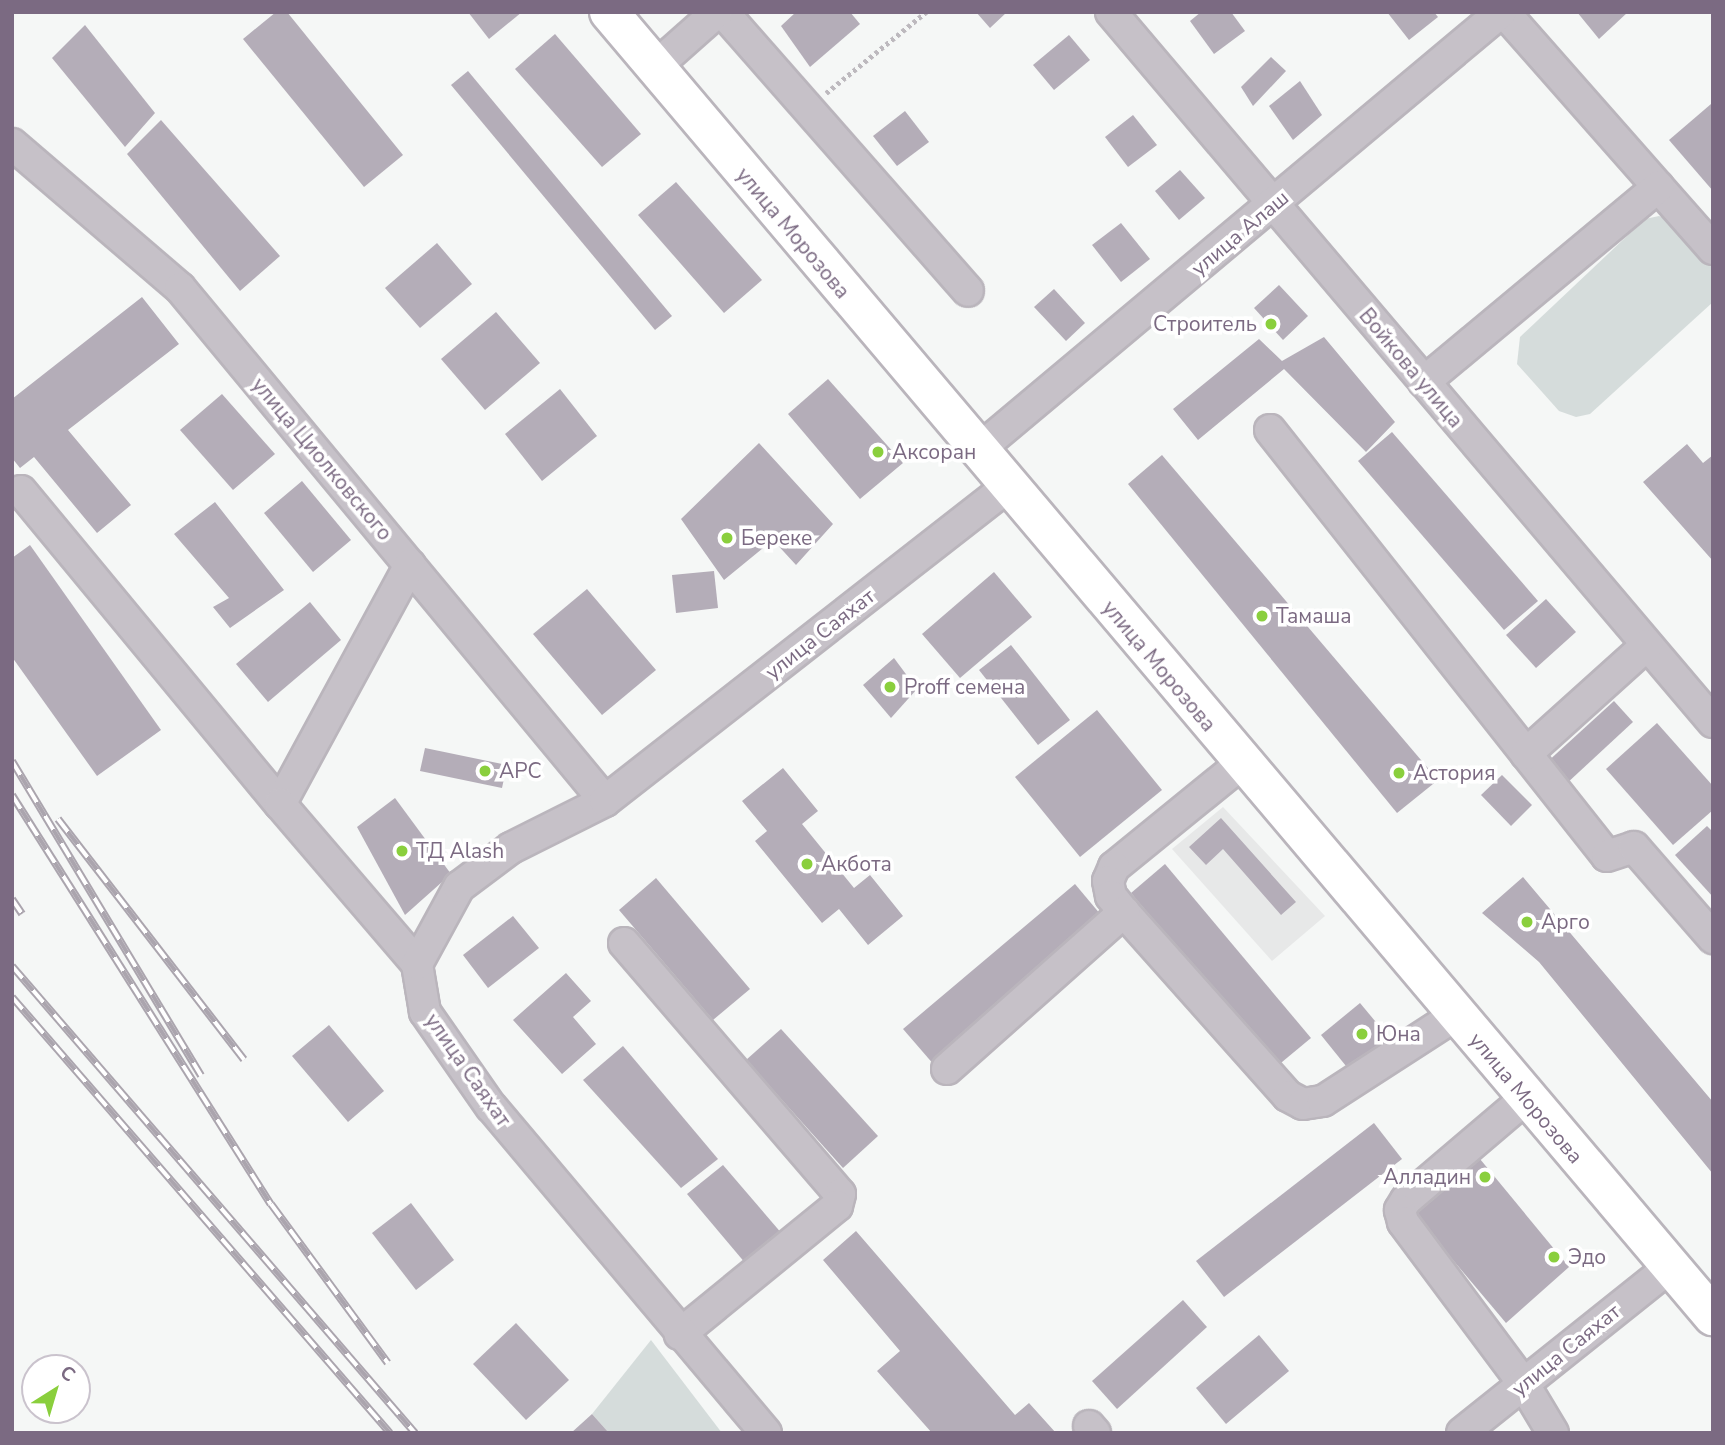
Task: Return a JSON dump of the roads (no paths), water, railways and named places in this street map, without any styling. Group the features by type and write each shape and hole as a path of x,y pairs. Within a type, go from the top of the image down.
{"main road":[{"name":"улица Морозова","path":"609,12 1007,487 1713,1316"}],"street":[{"path":"656,66 717,12"},
{"path":"723,12 968,291"},
{"name":"Войкова улица","path":"1111,12 1713,722"},
{"path":"1503,12 1713,249"},
{"name":"улица Алаш","path":"977,451 1503,12"},
{"name":"улица Циолковского","path":"12,144 180,288 605,801"},
{"path":"1424,382 1658,187"},
{"path":"1270,430 1607,856 1634,847 1713,938"},
{"name":"улица Саяхат","path":"766,1433 491,1107 425,1012 417,964 459,887 511,848 605,801 1007,487"},
{"path":"21,491 280,804 417,964"},
{"path":"280,804 410,565"},
{"path":"1526,754 1647,645"},
{"path":"1242,763 1114,867 1108,881 1111,896 1124,912 1289,1096 1303,1104 1323,1101 1456,1015"},
{"path":"947,1069 1124,912"},
{"path":"624,943 840,1194 836,1206 680,1334"},
{"path":"1526,1098 1406,1199 1400,1210 1403,1222 1523,1384 1553,1433"},
{"name":"улица Саяхат","path":"1462,1433 1670,1267"}],"railway":[{"path":"12,761 201,1076"},
{"path":"12,795 271,1204 388,1363"},
{"path":"58,819 244,1060"},
{"path":"12,899 22,914"},
{"path":"12,966 415,1433"},
{"path":"12,997 390,1433"}],"place":[{"name":"Строитель","path":"1271,324"},
{"name":"Аксоран","path":"878,452"},
{"name":"Береке","path":"727,538"},
{"name":"Тамаша","path":"1262,616"},
{"name":"Proff семена","path":"890,687"},
{"name":"АРС","path":"485,771"},
{"name":"Астория","path":"1399,773"},
{"name":"ТД Alash","path":"402,851"},
{"name":"Акбота","path":"807,864"},
{"name":"Арго","path":"1527,922"},
{"name":"Юна","path":"1362,1034"},
{"name":"Алладин","path":"1485,1177"},
{"name":"Эдо","path":"1554,1257"}]}
